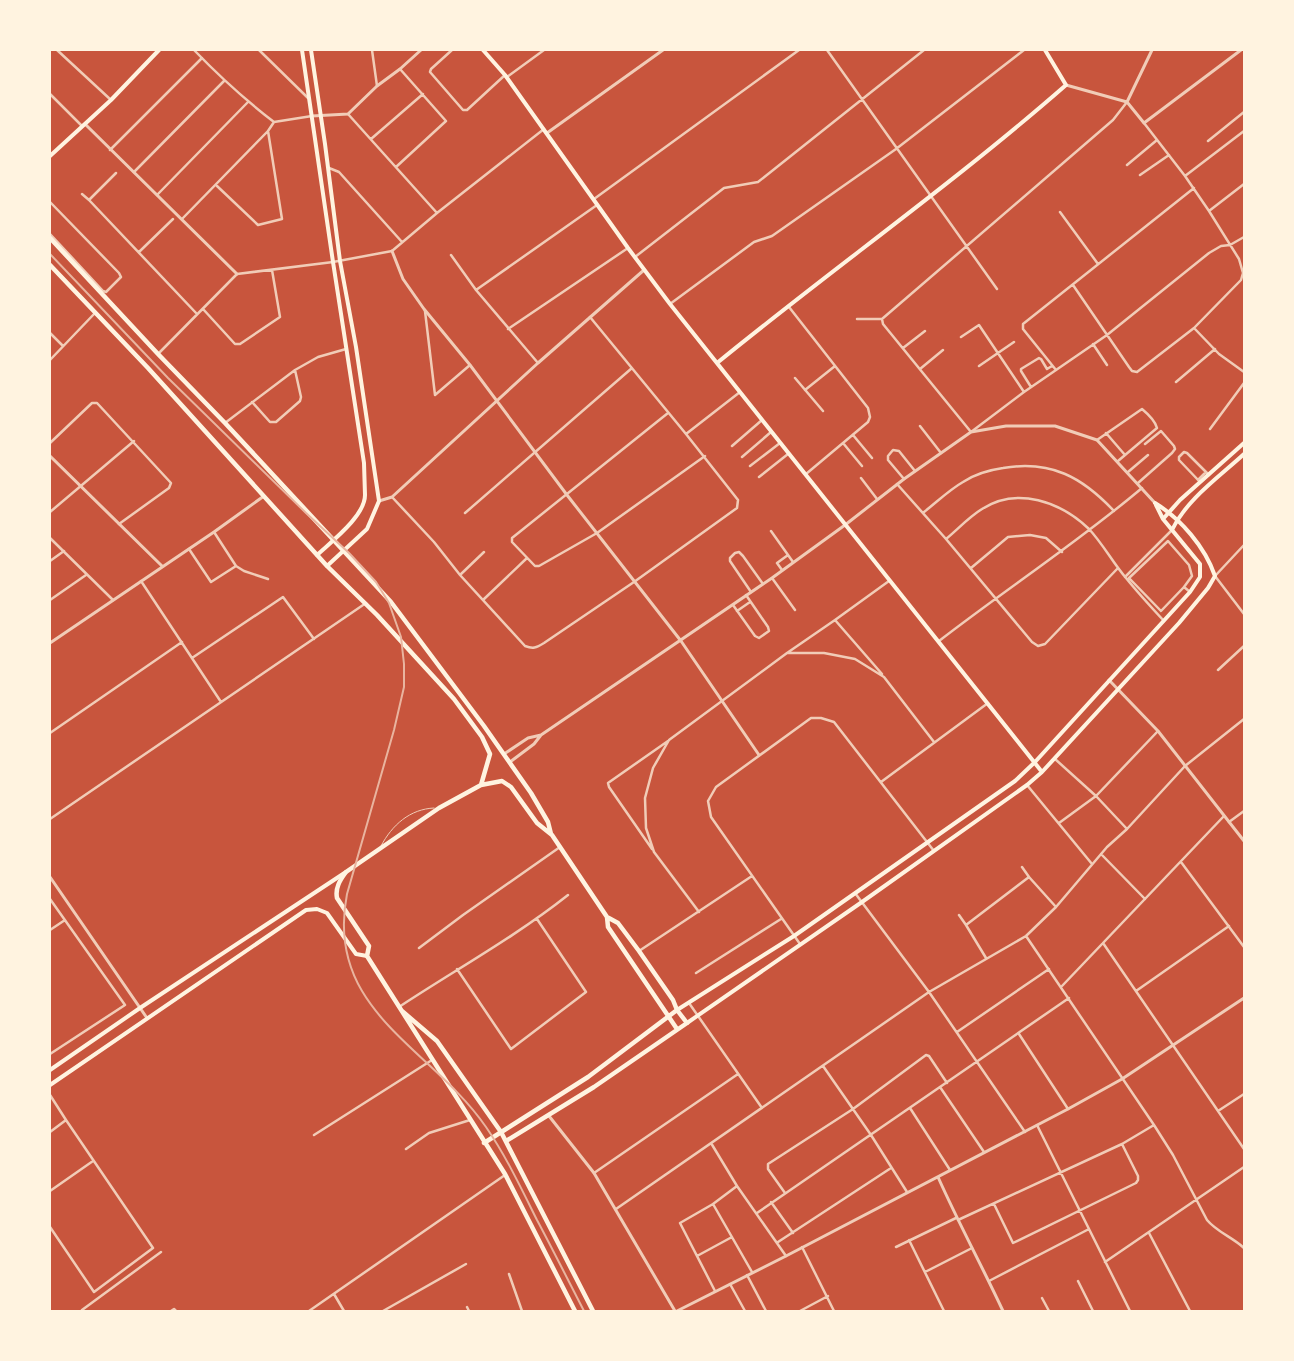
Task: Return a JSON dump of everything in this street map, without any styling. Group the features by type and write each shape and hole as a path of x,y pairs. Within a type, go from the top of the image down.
{"main road":[{"path":"50,156 110,100 159,50"},
{"path":"302,50 332,262 364,463 365,500 359,515 317,555"},
{"path":"311,50 340,260 356,348 379,501 366,529 327,566"},
{"path":"483,50 506,76 670,304 1042,772"},
{"path":"717,363 788,306 931,197 1066,85 1044,50"},
{"path":"50,238 158,354 226,423 391,602 510,762 548,822 552,835"},
{"path":"50,265 148,368 327,566 366,604 454,699 482,737 490,754 481,785"},
{"path":"1163,519 1207,473 1244,444"},
{"path":"1172,530 1177,520 1193,501 1244,454"},
{"path":"506,1141 594,1087 862,902 1027,785 1042,772 1190,609 1208,588 1215,576 1210,560 1190,535 1169,512 1155,503"},
{"path":"484,1143 588,1078 677,1010 794,936 1015,781 1035,762 1190,592 1200,577 1200,564 1163,519 1155,503"},
{"path":"50,1070 301,900 379,851 439,808 481,785 502,781 511,787 538,823 552,835 606,917 608,927 677,1029"},
{"path":"346,872 338,885 336,894 369,946 367,956 505,1174 575,1311"},
{"path":"50,1085 306,910 317,909 327,913 356,954 367,956"},
{"path":"606,917 618,923 639,950 673,1000 686,1023"},
{"path":"242,940 248,950"},
{"path":"673,1000 687,1004"},
{"path":"398,1007 437,1042 501,1132 593,1311"},
{"path":"588,1078 594,1087"}],"street":[{"path":"57,50 110,100"},
{"path":"194,50 224,81 274,122 312,116 348,114 377,86 421,50"},
{"path":"259,50 309,99"},
{"path":"372,50 377,86"},
{"path":"452,50 430,72 463,110 467,110 506,76 544,50"},
{"path":"547,134 663,50"},
{"path":"594,200 799,50"},
{"path":"827,50 997,289"},
{"path":"635,257 724,188 758,182 924,50"},
{"path":"670,304 754,242 772,236 896,148 1024,50"},
{"path":"857,319 882,319 1113,120 1127,102 1152,50"},
{"path":"1144,122 1241,50 1244,53"},
{"path":"110,150 202,58"},
{"path":"396,167 446,121 400,69"},
{"path":"134,172 224,81"},
{"path":"1066,85 1127,102 1194,188 1239,260 1243,273 1241,280 1194,328 1137,372 1132,371 1129,367 1073,285"},
{"path":"50,94 134,172 237,274"},
{"path":"371,140 423,94"},
{"path":"157,195 248,102"},
{"path":"1208,141 1244,112"},
{"path":"348,114 437,213"},
{"path":"182,219 217,186 268,131 274,122"},
{"path":"158,354 237,274 332,262 392,251 544,129"},
{"path":"217,186 258,225 282,219 268,131"},
{"path":"1185,176 1244,131"},
{"path":"1126,165 1157,140"},
{"path":"1140,175 1169,156"},
{"path":"328,168 339,172 402,242"},
{"path":"89,200 116,173"},
{"path":"1209,211 1244,184"},
{"path":"1056,371 1023,329 1023,324 1194,188"},
{"path":"82,194 197,314"},
{"path":"50,202 121,277 106,292 103,291 50,234"},
{"path":"476,290 597,205"},
{"path":"1060,212 1098,264"},
{"path":"139,252 173,220"},
{"path":"510,762 534,744 541,735 772,578 941,452 1107,335 1210,252 1221,246 1230,245 1244,237"},
{"path":"508,329 628,248"},
{"path":"392,251 403,279 424,309 470,365 567,495 681,641 759,755"},
{"path":"451,255 476,290 538,363"},
{"path":"204,309 235,344 240,344 280,317 272,270"},
{"path":"379,501 392,497 538,363 644,270"},
{"path":"788,306 868,408 870,417 868,422 806,474"},
{"path":"424,309 435,395 470,365"},
{"path":"50,360 95,313"},
{"path":"392,497 434,542 460,575 525,646 530,648 536,648 544,644 736,508 738,500 590,317"},
{"path":"882,319 883,324 971,432"},
{"path":"961,337 979,325 1024,392"},
{"path":"1194,328 1215,349 1244,372"},
{"path":"903,348 925,331"},
{"path":"50,333 63,346"},
{"path":"979,366 1014,342"},
{"path":"1093,344 1107,365"},
{"path":"226,423 295,370 318,357 346,349"},
{"path":"1176,382 1215,349"},
{"path":"920,369 944,350"},
{"path":"1031,387 1021,369 1038,358 1041,359 1047,369 1052,366"},
{"path":"805,390 834,366"},
{"path":"465,513 632,368"},
{"path":"252,402 270,422 276,422 300,402 295,370"},
{"path":"795,378 823,411"},
{"path":"1210,429 1244,383"},
{"path":"686,434 740,392"},
{"path":"50,443 95,402 134,441 171,485 119,524"},
{"path":"1097,440 1142,409 1156,423 1157,428 1118,461"},
{"path":"668,413 512,538 512,542 535,566 538,566 597,533 704,456"},
{"path":"732,446 762,420"},
{"path":"920,426 941,452"},
{"path":"971,432 1006,426 1056,426 1097,440 1155,503"},
{"path":"1138,483 1175,449 1161,431 1145,444"},
{"path":"742,457 771,432"},
{"path":"1106,433 1125,455"},
{"path":"853,435 872,458"},
{"path":"50,512 134,441"},
{"path":"750,466 780,443"},
{"path":"843,443 862,466"},
{"path":"904,479 888,460 888,456 893,450 899,451 915,471"},
{"path":"1199,481 1179,460 1179,457 1184,452 1188,452 1207,473"},
{"path":"759,477 788,454"},
{"path":"1128,472 1148,455"},
{"path":"50,456 162,566"},
{"path":"924,512 963,482 993,470 1021,465 1050,468 1079,482 1096,492 1114,511"},
{"path":"861,478 877,499"},
{"path":"898,484 924,512 1032,642 1038,646 1042,646 1118,568"},
{"path":"939,641 995,598 1062,552 1142,488"},
{"path":"50,643 265,496"},
{"path":"946,539 982,508 1015,497 1039,500 1064,509 1090,530 1125,577 1164,621"},
{"path":"1125,577 1172,530"},
{"path":"771,531 793,562"},
{"path":"214,532 236,566 244,571 268,579"},
{"path":"971,568 1008,537 1030,535 1046,538 1062,552"},
{"path":"50,538 112,600"},
{"path":"1168,541 1189,565 1192,576 1184,587 1161,611 1129,578 1168,541"},
{"path":"1244,545 1215,576 1244,614"},
{"path":"189,549 211,582 236,566"},
{"path":"50,561 64,551"},
{"path":"460,575 484,552"},
{"path":"751,592 730,561 730,558 735,553 739,552 743,556 763,584"},
{"path":"782,570 777,563 788,555"},
{"path":"483,600 527,558"},
{"path":"50,600 86,575"},
{"path":"772,578 795,610"},
{"path":"141,581 221,702"},
{"path":"698,912 608,787 608,782 722,703 787,653 889,581"},
{"path":"1184,587 1190,592"},
{"path":"733,605 755,636 759,638 764,636 769,631 768,627 746,595"},
{"path":"192,658 283,598 314,639"},
{"path":"737,611 751,602"},
{"path":"50,819 366,604"},
{"path":"835,620 884,677 934,742"},
{"path":"50,732 182,642"},
{"path":"1218,670 1244,646"},
{"path":"787,653 824,652 854,659 884,677"},
{"path":"1109,680 1158,731 1244,841"},
{"path":"881,782 988,703"},
{"path":"800,944 711,817 708,801 716,787 811,718 821,718 834,722 934,851"},
{"path":"616,1209 930,992 1026,936 1056,907 1101,854 1127,829 1185,766 1244,719"},
{"path":"1058,823 1096,796 1158,731"},
{"path":"504,754 528,738 541,735"},
{"path":"654,852 646,828 645,798 654,768 669,740"},
{"path":"1055,758 1096,796 1127,829"},
{"path":"1027,785 1092,864"},
{"path":"1229,822 1244,810"},
{"path":"1062,986 1224,816"},
{"path":"419,948 560,847"},
{"path":"1101,854 1145,899"},
{"path":"1180,862 1244,947"},
{"path":"1022,867 1028,877 1056,907"},
{"path":"639,950 752,876"},
{"path":"966,925 1028,877"},
{"path":"51,879 147,1018"},
{"path":"855,893 930,992 1025,1132"},
{"path":"398,1007 457,968 537,920 568,896"},
{"path":"50,899 125,1005 50,1054"},
{"path":"959,915 986,958"},
{"path":"696,973 782,919"},
{"path":"50,930 64,920"},
{"path":"457,968 511,1049 586,992 537,920"},
{"path":"1136,992 1229,926"},
{"path":"1026,936 1062,986 1154,1125 1207,1220 1215,1229 1232,1237 1244,1248"},
{"path":"1103,943 1244,1149"},
{"path":"957,1032 1049,969"},
{"path":"757,1213 1069,998"},
{"path":"549,1116 594,1173 676,1311 1068,1109 1122,1079 1244,998"},
{"path":"687,1004 697,1015 762,1108"},
{"path":"1018,1034 1068,1109"},
{"path":"785,1193 768,1169 768,1165 853,1109 926,1055 929,1056 947,1083"},
{"path":"314,1135 432,1060"},
{"path":"823,1066 871,1135 907,1192"},
{"path":"594,1173 738,1074"},
{"path":"940,1087 984,1152"},
{"path":"1218,1112 1244,1094"},
{"path":"50,1095 153,1248 94,1292 50,1227"},
{"path":"910,1108 950,1170"},
{"path":"50,1132 66,1120"},
{"path":"406,1149 429,1133 470,1120"},
{"path":"1037,1125 1130,1311"},
{"path":"896,1247 994,1204 1122,1144 1154,1125"},
{"path":"711,1143 737,1186 786,1256"},
{"path":"994,1204 1013,1243 1136,1183 1138,1176 1122,1144"},
{"path":"50,1191 93,1161"},
{"path":"1105,1262 1244,1167"},
{"path":"778,1242 892,1168"},
{"path":"309,1311 505,1174"},
{"path":"938,1176 957,1219 1003,1311"},
{"path":"715,1291 680,1223 713,1204 737,1186"},
{"path":"771,1202 792,1233"},
{"path":"713,1204 752,1272"},
{"path":"989,1281 1089,1229"},
{"path":"1149,1232 1190,1311"},
{"path":"697,1256 732,1237"},
{"path":"909,1240 944,1311"},
{"path":"802,1247 834,1311"},
{"path":"925,1272 972,1248"},
{"path":"83,1311 161,1252"},
{"path":"383,1311 466,1264"},
{"path":"509,1274 522,1311"},
{"path":"747,1275 766,1311"},
{"path":"1078,1280 1093,1311"},
{"path":"730,1284 744,1311"},
{"path":"334,1294 344,1311"},
{"path":"800,1311 828,1296"},
{"path":"1042,1298 1049,1311"},
{"path":"467,1307 469,1311"},
{"path":"170,1311 174,1309 176,1311"}],"lane":[{"path":"379,851 386,836 405,817 423,809 439,808"}],"railway":[{"path":"50,254 168,378 349,553 376,582 389,603 401,637 404,687 394,730 347,894 344,934 351,969 366,998 387,1024 463,1099 486,1127 513,1172 584,1311"}]}
